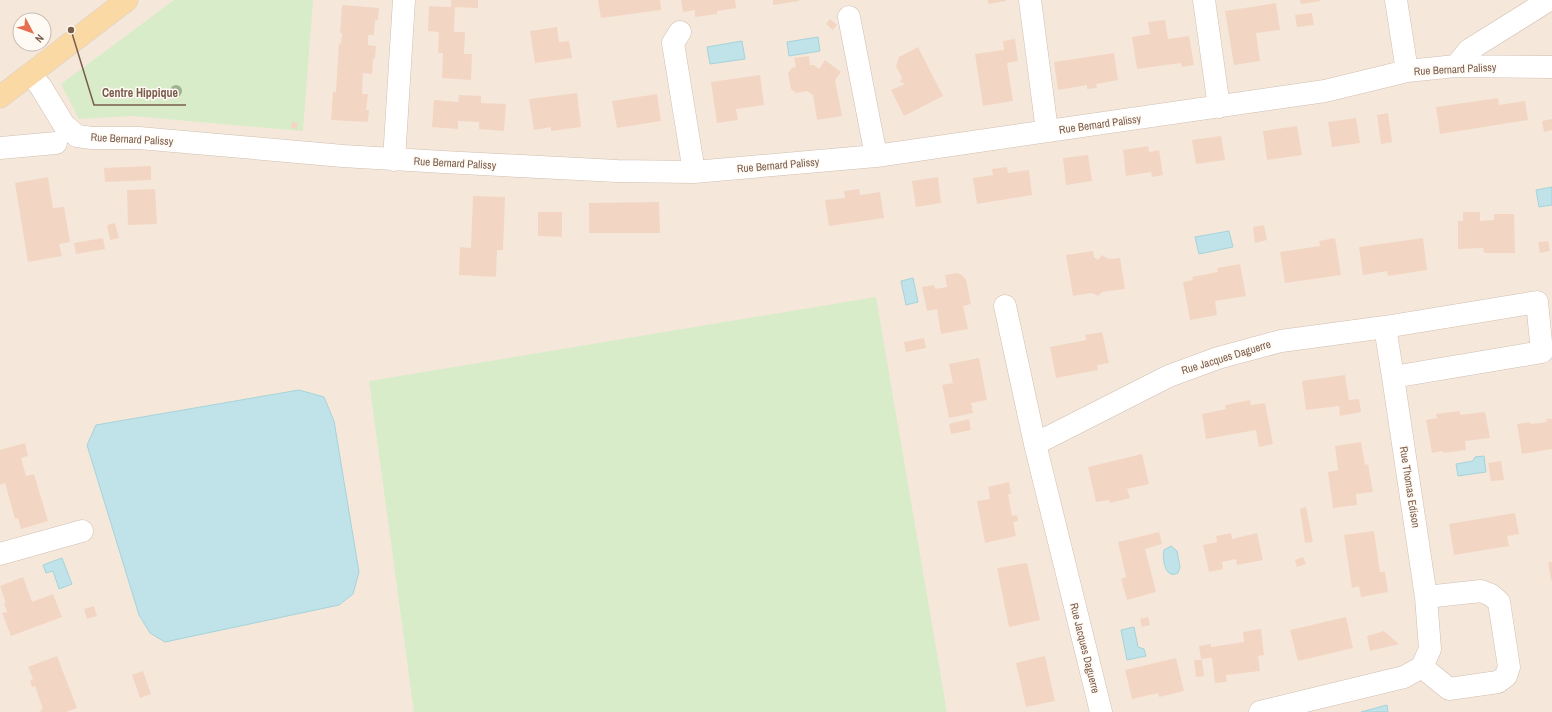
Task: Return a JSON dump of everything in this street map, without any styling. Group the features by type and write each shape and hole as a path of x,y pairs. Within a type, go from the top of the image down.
{"main road":[{"path":"0,97 127,0"}],"street":[{"path":"394,160 404,0"},
{"path":"1030,0 1047,131"},
{"path":"1204,0 1219,107"},
{"path":"1396,0 1407,71"},
{"path":"1456,66 1469,50 1549,0"},
{"path":"849,17 876,156"},
{"path":"680,32 673,43 694,172"},
{"name":"Rue Bernard Palissy","path":"30,74 41,88 64,125 77,136 92,138 139,138 394,160 580,169 694,172 876,156 1325,91 1407,71 1456,66 1552,67"},
{"path":"0,148 56,143"},
{"name":"Rue Jacques Daguerre","path":"1035,444 1169,376 1218,358 1280,341 1384,327 1536,302 1547,354 1393,377"},
{"name":"Rue Jacques Daguerre","path":"1005,306 1035,444 1102,712"},
{"path":"1384,327 1393,377"},
{"name":"Rue Thomas Edison","path":"1393,377 1426,597 1430,649 1422,667"},
{"path":"0,554 82,531"},
{"path":"1260,712 1404,677 1422,667 1449,689 1498,682 1506,676 1509,667 1499,602 1491,595 1482,591 1426,597"}],"shaded area":[{"path":"0,0 1552,0 1552,712 0,712"}],"green space":[{"path":"174,0 313,0 303,131 132,116 79,119 61,84"},
{"path":"876,297 947,712 414,712 369,381"}],"water":[{"path":"818,37 820,51 789,56 787,42"},
{"path":"742,41 745,59 710,64 707,47"},
{"path":"1552,187 1552,205 1539,207 1536,190"},
{"path":"1229,231 1233,247 1199,254 1195,237"},
{"path":"913,278 918,302 906,305 901,281"},
{"path":"299,390 324,397 334,421 359,572 353,594 339,605 165,642 150,633 139,615 87,445 96,425"},
{"path":"1484,456 1486,472 1458,476 1456,464 1473,461 1475,457"},
{"path":"1171,546 1177,551 1180,567 1178,573 1174,574 1170,574 1167,571 1164,563 1164,550"},
{"path":"62,558 72,584 59,589 53,571 46,573 43,565"},
{"path":"1134,627 1138,647 1144,649 1146,656 1127,660 1121,630"},
{"path":"1387,705 1388,712 1361,712"}],"building":[{"path":"451,0 478,0 478,8 455,7 454,32 465,32 464,54 472,54 471,80 442,78 443,53 438,53 439,32 428,31 429,6 451,7"},
{"path":"598,0 660,0 661,10 601,18"},
{"path":"681,0 735,0 736,8 717,11 717,14 695,17 695,10 683,12"},
{"path":"773,0 799,0 799,1 773,5"},
{"path":"988,0 1006,0 1006,1 988,4"},
{"path":"1300,0 1320,0 1321,1 1301,4"},
{"path":"1276,3 1280,30 1256,33 1260,61 1234,65 1225,11"},
{"path":"342,5 379,8 378,20 375,20 374,35 368,35 368,45 376,46 375,59 373,58 372,74 363,73 362,94 368,94 366,110 369,110 368,122 331,120 333,92 336,92 339,43 341,44 342,33 340,33"},
{"path":"1312,13 1314,25 1297,27 1295,15"},
{"path":"830,19 837,25 833,30 826,24"},
{"path":"1165,20 1168,39 1189,36 1194,65 1182,67 1181,63 1137,69 1132,37 1150,34 1148,22"},
{"path":"557,27 559,42 569,41 572,58 535,63 530,31"},
{"path":"1015,39 1018,61 1007,63 1013,101 983,106 975,54 1004,50 1003,41"},
{"path":"918,47 943,96 904,116 891,90 905,84 900,82 902,78 896,66 899,57"},
{"path":"1114,53 1118,80 1096,84 1097,88 1087,89 1087,85 1058,90 1054,62"},
{"path":"809,56 810,65 814,65 819,69 825,60 841,72 835,80 842,116 817,120 813,95 807,91 796,93 791,89 788,73 792,68 796,67 794,58"},
{"path":"760,75 764,105 736,109 738,120 717,123 711,82"},
{"path":"577,93 581,127 551,131 551,127 534,130 529,99"},
{"path":"657,94 661,121 617,128 612,101"},
{"path":"459,95 481,96 481,103 506,104 504,131 479,129 479,122 458,121 458,129 432,127 434,100 458,102"},
{"path":"1498,98 1499,105 1525,101 1528,120 1440,134 1436,107"},
{"path":"1388,113 1392,142 1381,144 1377,115"},
{"path":"1356,118 1360,143 1332,147 1328,122"},
{"path":"1552,119 1552,130 1544,132 1542,121"},
{"path":"292,122 298,123 297,129 291,128"},
{"path":"1297,126 1302,155 1267,160 1263,131"},
{"path":"1221,136 1225,160 1196,164 1192,140"},
{"path":"1148,146 1149,152 1159,150 1163,175 1152,177 1151,172 1126,176 1123,150"},
{"path":"1088,155 1092,181 1066,185 1063,158"},
{"path":"151,166 151,180 105,182 104,168"},
{"path":"1007,167 1008,173 1029,170 1032,195 977,204 973,178 993,175 992,169"},
{"path":"48,177 53,208 64,207 70,242 59,244 62,256 28,262 15,183"},
{"path":"938,177 941,203 916,207 912,181"},
{"path":"155,189 157,224 128,225 127,190"},
{"path":"859,189 860,195 880,192 884,218 829,226 825,200 845,198 844,191"},
{"path":"473,196 505,197 503,250 497,250 496,277 459,275 460,247 471,248"},
{"path":"659,202 660,233 589,233 589,203"},
{"path":"538,212 562,212 562,237 538,236"},
{"path":"1463,212 1480,212 1480,221 1494,220 1494,214 1514,214 1515,253 1484,253 1483,248 1458,249 1458,221 1463,221"},
{"path":"115,223 119,238 110,240 107,225"},
{"path":"1264,225 1267,240 1255,243 1253,227"},
{"path":"103,238 105,249 76,254 74,243"},
{"path":"1335,238 1341,275 1285,283 1280,252 1320,246 1319,241"},
{"path":"1423,238 1427,270 1388,276 1387,271 1363,275 1359,247"},
{"path":"1548,241 1550,251 1540,253 1538,242"},
{"path":"1093,251 1094,257 1098,260 1102,255 1109,259 1120,258 1125,289 1102,292 1098,296 1092,293 1073,296 1066,255"},
{"path":"1240,264 1246,296 1215,301 1217,315 1190,320 1183,282 1193,280 1192,277 1218,272 1217,268"},
{"path":"957,273 962,275 966,280 971,304 963,306 968,329 941,334 937,309 927,311 922,287 934,285 935,289 947,287 945,275"},
{"path":"1102,332 1109,363 1097,365 1098,370 1056,378 1050,347 1086,340 1085,335"},
{"path":"924,338 926,348 906,352 904,342"},
{"path":"979,358 987,400 971,403 973,413 949,418 942,385 953,383 949,364"},
{"path":"1345,375 1349,400 1359,399 1361,412 1340,416 1339,406 1306,410 1302,381"},
{"path":"1250,400 1251,405 1265,403 1273,444 1259,447 1256,430 1206,439 1202,414 1226,409 1225,405"},
{"path":"1460,411 1460,415 1485,412 1490,438 1465,441 1466,450 1432,453 1426,420 1437,418 1436,414"},
{"path":"969,419 971,430 951,434 949,424"},
{"path":"1546,419 1552,419 1552,449 1522,454 1517,424 1547,422"},
{"path":"1361,442 1365,465 1368,464 1373,492 1356,494 1357,505 1333,508 1328,472 1338,470 1335,446"},
{"path":"25,443 28,456 21,458 26,476 34,474 48,521 21,529 18,518 15,519 5,483 0,485 0,450"},
{"path":"1142,454 1149,484 1127,489 1130,498 1110,503 1109,500 1096,502 1088,467"},
{"path":"1501,461 1504,480 1491,481 1488,463"},
{"path":"1009,482 1011,494 1008,494 1012,516 1017,515 1018,521 1013,522 1016,536 985,543 977,501 990,499 988,487"},
{"path":"1306,507 1313,542 1305,543 1300,509"},
{"path":"1515,513 1519,534 1507,536 1509,546 1454,555 1449,524"},
{"path":"1374,531 1380,572 1385,572 1388,592 1361,597 1359,586 1352,588 1344,535"},
{"path":"1159,532 1162,544 1145,549 1156,592 1127,600 1121,579 1126,577 1118,542"},
{"path":"1231,533 1232,539 1257,533 1263,560 1237,565 1236,559 1222,562 1223,569 1209,572 1203,545 1217,542 1216,536"},
{"path":"1303,557 1306,564 1297,567 1295,560"},
{"path":"1548,562 1552,562 1552,580 1551,580"},
{"path":"1027,563 1040,620 1009,627 997,568"},
{"path":"23,577 32,602 53,594 62,617 11,636 2,613 7,612 4,603 6,603 0,586"},
{"path":"94,606 97,616 87,619 84,609"},
{"path":"1148,617 1150,625 1142,627 1140,619"},
{"path":"1346,617 1353,648 1298,661 1290,630"},
{"path":"1261,629 1264,655 1258,656 1260,671 1226,675 1227,682 1215,683 1212,658 1201,659 1199,646 1211,644 1211,647 1244,642 1243,632"},
{"path":"1384,631 1399,644 1370,651 1367,636"},
{"path":"57,656 77,708 66,712 41,712 40,710 43,709 35,686 32,687 30,681 33,679 28,667"},
{"path":"1045,656 1055,701 1026,707 1016,663"},
{"path":"1176,658 1184,691 1159,697 1158,693 1132,699 1125,670"},
{"path":"1194,660 1202,660 1204,676 1196,677"},
{"path":"143,671 151,694 140,698 132,675"}],"place":[{"name":"Centre Hippique","path":"71,30"}]}
